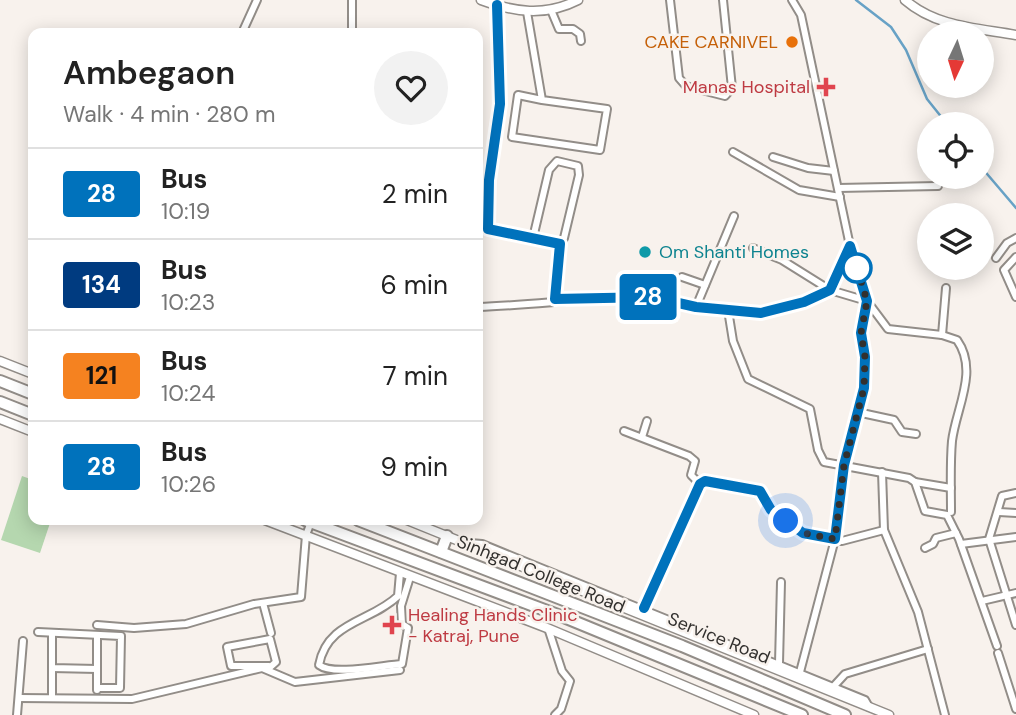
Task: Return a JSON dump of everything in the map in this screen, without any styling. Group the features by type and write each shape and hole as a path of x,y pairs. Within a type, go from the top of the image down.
{"highway":[{"path":"0,381 28,392"},
{"path":"1,403 28,413"},
{"path":"319,525 553,612 802,715"},
{"path":"371,525 682,646 845,715"},
{"path":"441,552 447,536"}],"street":[{"path":"244,28 257,0"},
{"path":"352,0 352,28"},
{"path":"481,0 527,12 551,10 578,0"},
{"path":"670,0 679,78 686,86 725,96 732,88 723,0"},
{"path":"792,0 801,15 850,246 867,301 888,329 942,335 957,340 965,366 963,397 952,443 951,512"},
{"path":"905,0 921,14 943,22 1016,35"},
{"path":"497,5 500,104 489,180 488,229 560,244"},
{"path":"551,10 559,29 573,29 580,34 581,41"},
{"path":"527,12 542,100"},
{"path":"518,95 542,100 607,109 600,150 512,137 518,95"},
{"path":"733,152 799,190 840,198"},
{"path":"774,157 808,168 834,171"},
{"path":"533,238 549,170 557,161 578,166 579,175 564,238 560,244 555,299"},
{"path":"483,179 489,180"},
{"path":"838,188 917,186"},
{"path":"696,307 734,216"},
{"path":"996,258 1007,243 1016,238"},
{"path":"483,306 555,299 652,297 696,307 761,313 804,302 830,290 850,246"},
{"path":"753,248 782,260 830,290 867,301"},
{"path":"1016,257 1004,270 1016,297"},
{"path":"682,277 705,285"},
{"path":"942,335 946,288"},
{"path":"800,671 835,539 844,465 864,388 865,357 861,333 867,301"},
{"path":"728,310 733,341 748,379 810,409 818,450 824,462 951,488"},
{"path":"0,361 28,371"},
{"path":"857,412 894,419 902,432 916,434"},
{"path":"0,419 28,430"},
{"path":"642,437 647,421"},
{"path":"624,431 693,458 695,465 691,475 700,484"},
{"path":"882,472 884,530 914,602 946,715"},
{"path":"644,608 700,484 705,481 760,491 771,510 803,533 846,540 884,530"},
{"path":"915,482 925,511 947,515 961,544 1016,709"},
{"path":"1016,493 1002,496 989,539 1016,625"},
{"path":"999,512 1016,513"},
{"path":"279,525 547,628 754,715"},
{"path":"97,625 135,628 186,624 263,603 300,597 307,525"},
{"path":"420,525 447,536"},
{"path":"925,548 933,544 936,538 956,533"},
{"name":"Sinhgad College Road","path":"447,536 869,707"},
{"path":"961,544 1016,537"},
{"name":"Service Road","path":"465,543 482,544 800,671 865,700 869,707 890,715"},
{"path":"400,573 398,596 383,610 358,618 336,635 322,650 319,666 340,671 402,664 408,628 402,624 400,614 410,577"},
{"path":"779,663 781,582"},
{"path":"982,601 1016,593"},
{"path":"263,603 271,633"},
{"path":"553,612 547,628 562,671 570,681 561,709 555,715"},
{"path":"38,632 121,636 120,688 97,688"},
{"path":"51,698 52,634"},
{"path":"96,698 97,636"},
{"path":"19,698 132,699 269,668 276,662 270,639 227,648 231,666 269,668 295,682 400,670"},
{"path":"17,715 23,641"},
{"path":"834,686 845,674 928,649"},
{"path":"52,668 97,669"}],"green space":[{"path":"22,476 28,478 28,525 49,525 40,553 1,540"}],"waterway":[{"path":"856,0 891,27 906,50 927,99 937,112"},
{"path":"994,182 1016,208"}],"bus line":[{"name":"28","path":"497,5 500,104 489,180 488,229 560,244 555,299 652,297 696,307 761,313 804,302 830,290 850,246 867,301 861,333 865,357 864,388 844,465 835,539 803,533 771,510 760,491 705,481 700,484 644,608"}],"place":[{"name":"CAKE CARNIVEL","path":"792,42"},
{"name":"Manas Hospital","path":"826,87"},
{"name":"Om Shanti Homes","path":"645,252"},
{"name":"Healing Hands Clinic - Katraj, Pune","path":"392,625"}],"route":[{"path":"786,521 803,533 835,539 844,465 864,388 865,357 861,333 867,301 856,264 857,268"}]}
